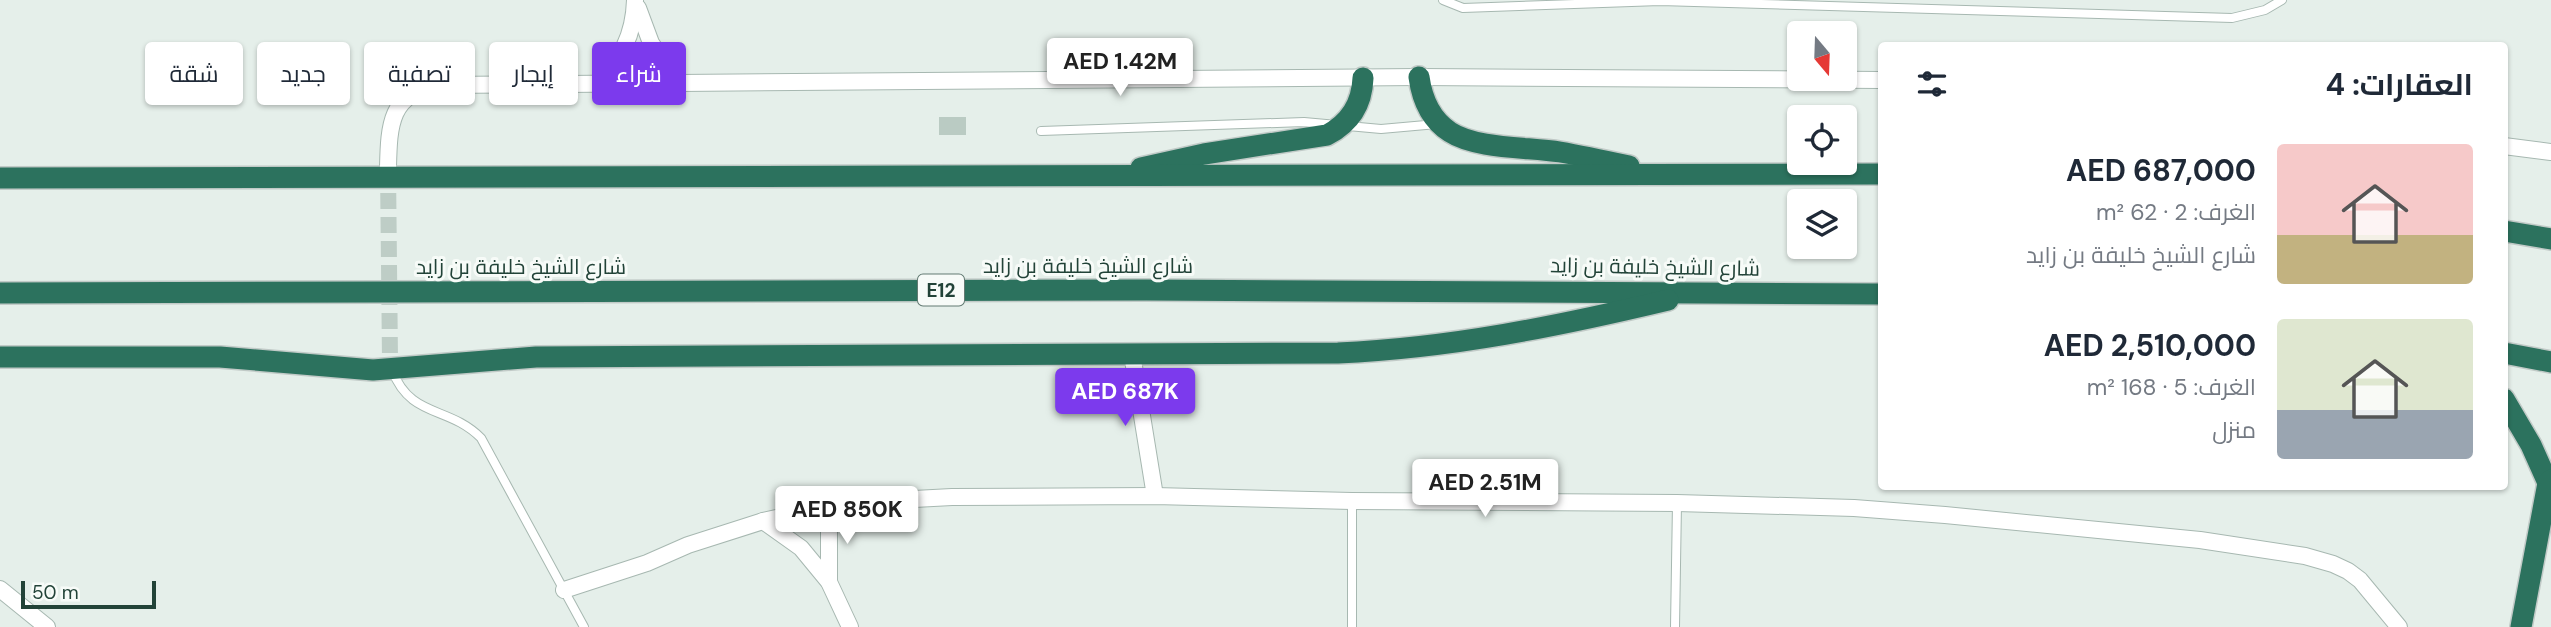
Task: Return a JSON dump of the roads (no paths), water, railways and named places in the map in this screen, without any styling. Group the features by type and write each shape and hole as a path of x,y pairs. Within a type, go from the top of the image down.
{"highway":[{"path":"1419,77 1425,103 1440,124 1451,132 1475,141 1560,152 1661,175"},
{"path":"1108,176 1203,154 1318,137 1342,125 1358,104 1363,78"},
{"path":"0,178 1878,174"},
{"path":"2508,232 2551,239"},
{"name":"شارع الشيخ خليفة بن زايد","path":"0,293 1132,290 1878,294"},
{"path":"0,357 220,357 349,369 536,357 1338,353 1424,348 1548,328 1698,292"},
{"path":"2508,353 2551,362"},
{"path":"2508,406 2531,444 2549,482 2521,627"}],"street":[{"path":"635,0 651,42"},
{"path":"627,42 634,18 635,0"},
{"path":"686,82 1419,77 1878,80"},
{"path":"388,166 391,121 401,103 418,90 438,85 592,84"},
{"path":"2508,147 2551,152"},
{"path":"1132,354 1154,496"},
{"path":"564,590 763,521 835,505 952,497 1154,496 1352,502 1677,503 1854,508 1972,517 2200,540 2305,556 2333,564 2360,580 2399,627"},
{"path":"829,582 829,520 835,505"},
{"path":"763,521 801,548 829,582 850,627"},
{"path":"0,589 47,627"}],"lane":[{"path":"1443,0 1463,8 1660,1 2232,18 2265,10 2282,0"},
{"path":"1041,131 1304,122 1401,129 1440,124"},
{"path":"391,365 396,381 411,400 421,407 464,423 481,438 584,627"},
{"path":"1352,502 1352,627"},
{"path":"1675,627 1677,503"}],"tunnel":[{"path":"388,169 390,360"}]}
